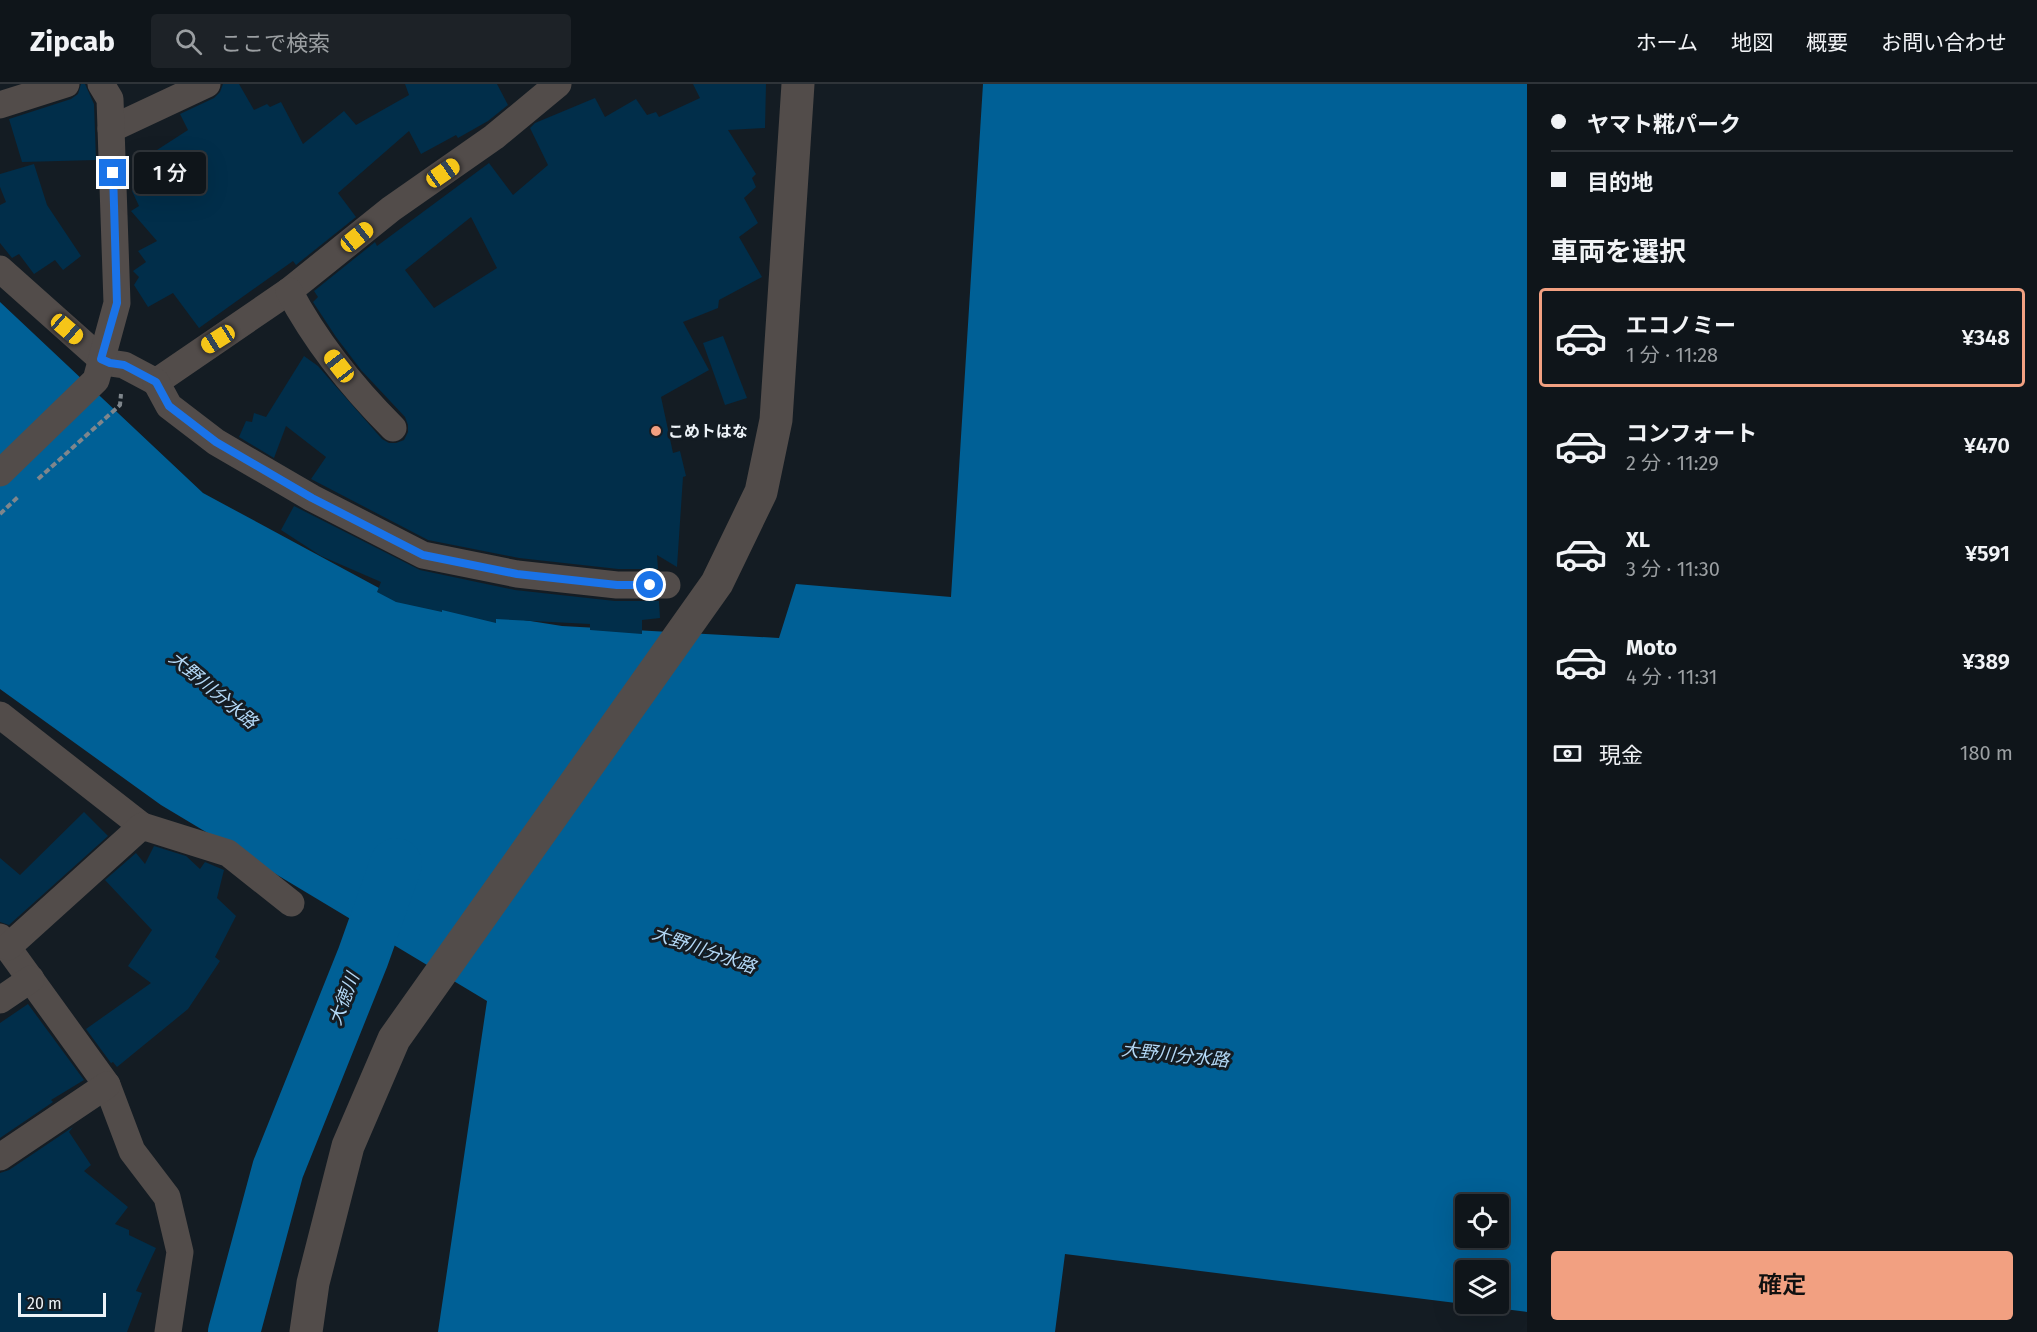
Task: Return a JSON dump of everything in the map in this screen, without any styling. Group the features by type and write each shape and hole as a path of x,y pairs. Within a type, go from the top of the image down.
{"street":[{"path":"0,105 66,84"},
{"path":"98,370 117,303 110,99 101,84"},
{"path":"111,129 207,84"},
{"path":"156,382 289,291 391,209 495,137 558,84"},
{"path":"306,1332 313,1283 348,1146 394,1039 717,583 761,492 776,420 798,84"},
{"path":"0,269 98,370"},
{"path":"289,291 309,329 369,404 393,428"},
{"path":"0,473 98,370 110,363 124,365 156,382 169,406 216,442 312,498 423,555 517,574 617,585 667,585"},
{"path":"0,715 142,826 228,853 291,903"},
{"path":"142,826 4,942 107,1085 132,1152 167,1197 180,1252 168,1332"},
{"path":"0,1000 31,979"},
{"path":"0,1157 107,1085"}],"path":[{"path":"34,483 120,405"},
{"path":"0,514 26,490"}],"water":[{"name":"大野川分水路","path":"983,84 1527,84 1527,1312 1509,1310 1509,1260 1455,1260 1455,1303 1065,1254 1055,1332 438,1332 487,1001 161,805 0,689 0,302 203,493 403,601 562,626 779,638 796,584 951,597"}],"building":[{"path":"81,84 85,84 94,104 96,160 22,162 9,119 71,99 78,94"},
{"path":"223,84 239,84 254,110 267,104 270,107 281,102 303,144 344,111 356,125 409,95 405,84 497,84 508,105 488,121 458,138 456,135 421,154 409,131 338,193 356,217 296,265 293,261 199,328 173,293 148,307 134,285 139,277 133,271 146,262 138,251 157,241 131,211 139,206 132,191 164,158 143,159 188,130 180,114 214,98 220,92"},
{"path":"693,84 766,84 765,128 728,130 756,174 752,178 756,187 744,198 758,223 739,237 762,277 719,300 718,308 683,322 709,370 661,397 673,453 680,451 686,476 683,477 677,567 657,555 658,569 618,569 519,558 428,540 311,479 326,457 286,426 274,458 239,437 246,421 252,422 254,413 266,417 304,356 318,366 382,439 389,443 404,440 408,432 405,417 361,370 336,337 313,302 318,297 314,291 375,242 377,246 489,163 513,195 548,165 530,128 535,123 595,98 605,117 636,99 647,115 656,112 659,117 700,98","holes":["471,217 497,268 434,308 405,270"]},
{"path":"34,164 47,205 81,256 63,270 55,260 34,274 19,254 12,258 0,243 0,205 6,202 0,187 0,174"},
{"path":"723,336 747,398 725,405 703,343"},
{"path":"294,506 420,570 515,590 615,601 659,601 660,618 642,620 642,634 590,630 590,624 496,619 496,623 396,602 377,592 381,582 321,556 281,530"},
{"path":"84,812 108,836 9,925 0,922 0,858 20,875"},
{"path":"154,846 186,856 200,869 205,862 224,870 217,898 236,916 215,957 220,961 188,1009 117,1067 113,1062 111,1063 86,1029 151,983 128,966 152,930 105,880 136,853 145,864"},
{"path":"28,1004 84,1080 51,1100 53,1102 0,1138 0,1023"},
{"path":"73,1127 69,1132 91,1165 84,1171 128,1207 115,1224 129,1230 129,1235 156,1248 136,1291 142,1293 127,1332 0,1332 0,1173 9,1170"}],"waterway":[{"name":"大徳川","path":"234,1332 278,1169 363,957 396,864"}],"place":[{"name":"こめトはな","path":"656,431"}],"route":[{"path":"113,173 117,303 101,359 124,365 156,382 169,406 216,442 312,498 423,555 517,574 617,585 650,585"}]}
